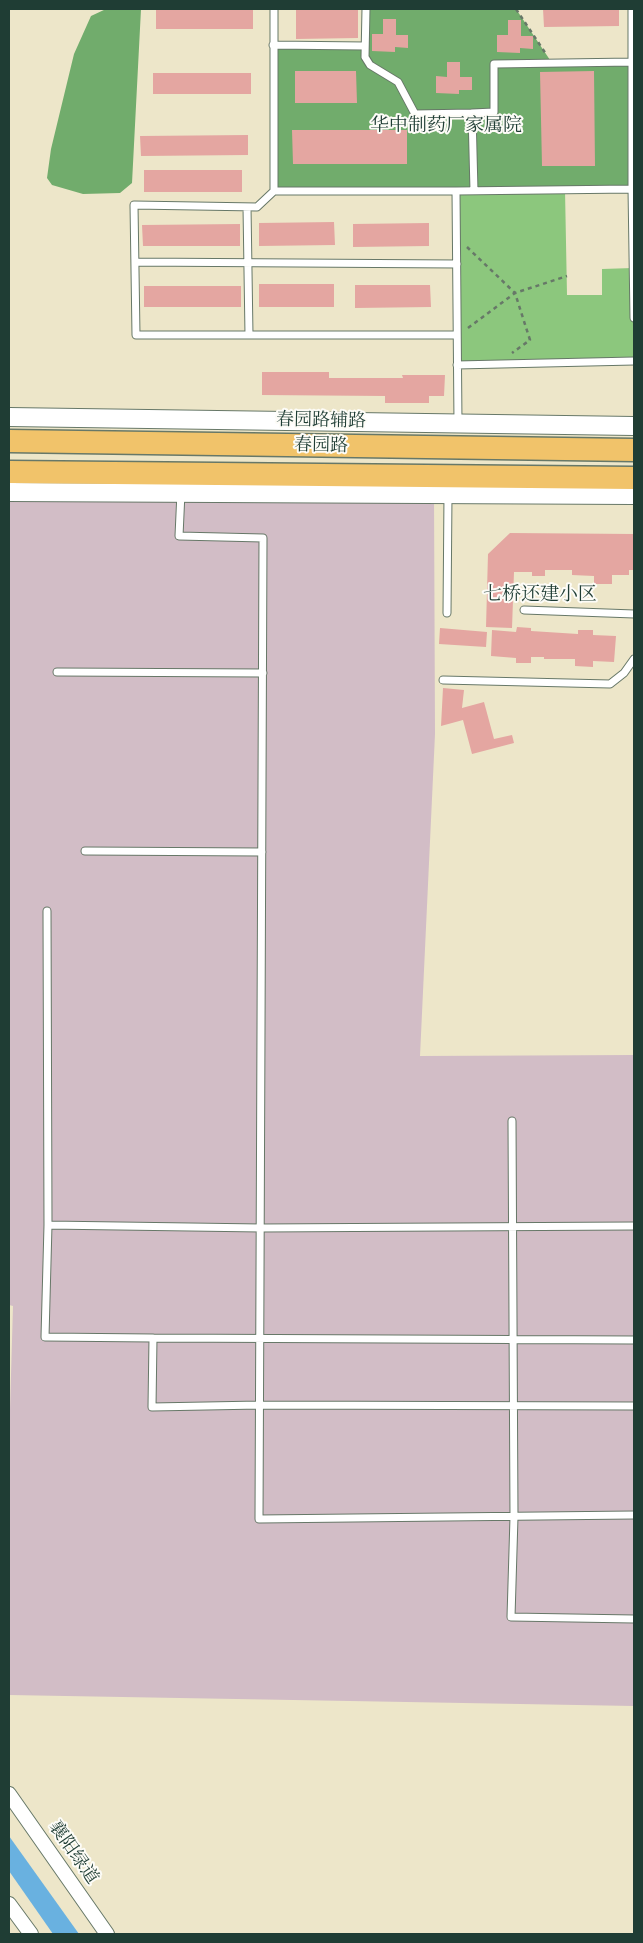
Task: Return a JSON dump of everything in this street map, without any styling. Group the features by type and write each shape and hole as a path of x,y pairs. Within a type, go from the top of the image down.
{"main road":[{"name":"春园路","path":"9,441 634,450"},
{"name":"春园路","path":"9,472 181,484 448,485 634,478"}],"street":[{"name":"春园路辅路","path":"9,417 634,426"},
{"path":"165,443 166,419"},
{"path":"451,448 458,423"},
{"path":"9,492 181,484"},
{"path":"448,485 634,495"},
{"name":"襄阳绿道","path":"9,1794 107,1934"},
{"path":"9,1904 31,1934"}],"lane":[{"path":"274,9 274,191"},
{"path":"366,9 365,57 370,65 398,82 415,114 494,112 494,64 632,62"},
{"path":"632,9 634,318"},
{"path":"274,45 365,46"},
{"path":"472,113 474,191"},
{"path":"457,335 136,335 134,205 257,207 274,191 632,189"},
{"path":"456,191 458,423"},
{"path":"247,206 249,335"},
{"path":"134,262 456,264"},
{"path":"457,365 634,360"},
{"path":"181,484 179,536 263,538 259,1338 260,1519 634,1516"},
{"path":"447,613 448,485"},
{"path":"524,610 634,614"},
{"path":"443,680 610,684 624,673 634,659"},
{"path":"57,672 263,673"},
{"path":"85,851 262,852"},
{"path":"47,910 48,1225 45,1337 634,1340"},
{"path":"512,1121 514,1517 511,1616 634,1619"},
{"path":"48,1225 261,1228 634,1226"},
{"path":"153,1338 152,1406 634,1406"}],"path":[{"path":"516,9 552,63"},
{"path":"456,237 515,293 530,340 499,363"},
{"path":"457,335 515,293 567,276"}],"shaded area":[{"path":"10,492 434,494 435,734 420,1056 634,1055 634,1706 9,1695 9,1444 13,1306 9,1305"}],"green space":[{"path":"106,9 141,9 132,183 120,193 83,194 52,185 47,178 51,149 74,54 91,16"},
{"path":"366,9 516,9 552,63 632,62 632,189 272,193 273,45 365,46"},
{"path":"565,190 567,295 602,295 602,269 633,268 634,361 457,365 456,191"}],"water":[{"path":"9,1836 79,1934 53,1934 9,1871"}],"building":[{"path":"156,9 253,9 253,29 156,29"},
{"path":"296,9 358,9 358,38 296,39"},
{"path":"543,9 619,9 619,26 544,27"},
{"path":"383,19 396,19 396,35 408,35 408,48 395,47 395,52 372,51 372,34 383,34"},
{"path":"508,20 521,20 521,36 533,36 533,49 520,48 520,53 497,52 497,35 508,35"},
{"path":"447,62 460,62 460,77 472,77 472,90 459,90 459,94 436,93 436,76 447,77"},
{"path":"295,71 356,71 357,103 295,103"},
{"path":"594,71 595,166 542,166 540,72"},
{"path":"153,73 251,73 251,94 153,94"},
{"path":"292,130 407,130 407,164 293,164"},
{"path":"248,135 248,155 141,156 140,136"},
{"path":"144,170 242,170 242,192 144,192"},
{"path":"334,222 335,245 259,246 259,223"},
{"path":"429,223 429,246 353,247 353,224"},
{"path":"240,224 240,246 143,246 142,225"},
{"path":"259,284 334,284 334,307 259,307"},
{"path":"355,285 430,285 431,307 355,308"},
{"path":"144,286 241,286 241,307 144,307"},
{"path":"262,372 329,372 329,378 403,378 402,375 445,375 444,396 429,396 429,403 385,403 385,396 262,395"},
{"path":"510,533 634,534 634,570 629,570 629,575 612,575 612,584 594,584 594,576 572,575 572,570 545,570 545,576 532,576 532,572 514,572 512,628 486,627 488,554"},
{"path":"517,627 531,628 531,631 578,634 578,630 593,630 593,635 616,636 614,662 593,661 593,667 575,666 575,659 531,657 531,663 516,663 516,658 491,656 492,630 516,632"},
{"path":"440,628 487,632 486,647 439,644"},
{"path":"443,688 464,690 462,708 484,702 494,739 512,735 514,743 472,754 463,720 441,726"}],"district":[{"name":"华中制药厂家属院","path":"446,126"},
{"name":"七桥还建小区","path":"540,595"}]}
